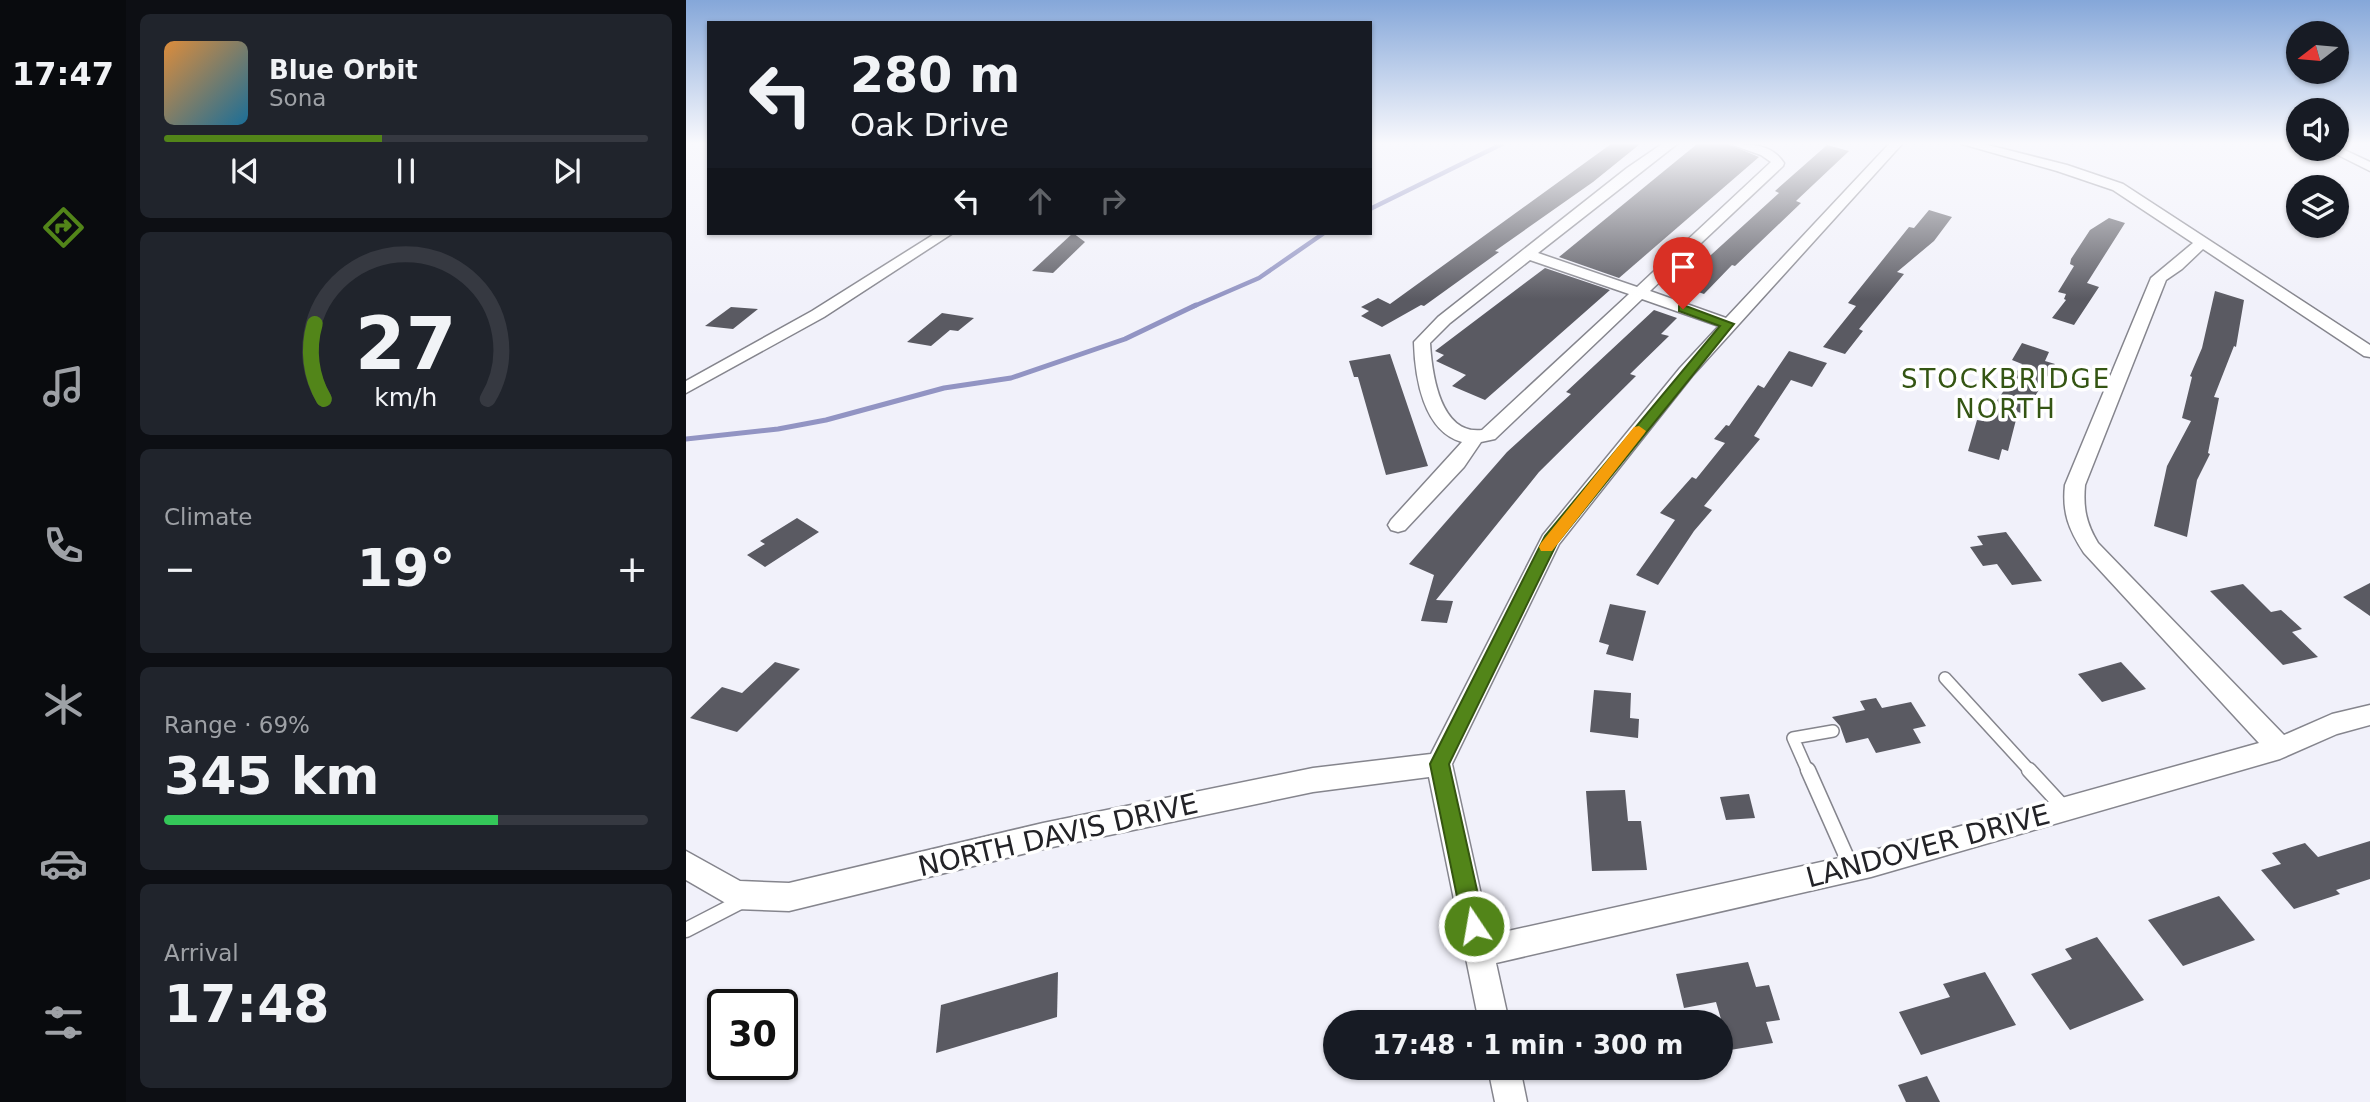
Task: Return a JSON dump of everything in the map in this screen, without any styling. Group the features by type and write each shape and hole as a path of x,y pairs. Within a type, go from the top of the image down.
{"street":[{"path":"1601,195 1444,320 1422,342 1423,369 1436,406 1451,430 1474,439 1488,435 1744,195"},
{"path":"1491,1010 1439,764 1550,540 1728,324 1848,195"},
{"path":"2132,195 2370,352"},
{"path":"686,388 818,314 943,235"},
{"path":"2203,241 2177,266 2159,278 2075,485 2074,522 2091,548 2280,748"},
{"path":"1528,254 1728,324"},
{"path":"1398,525 1457,462 1474,439"},
{"name":"LANDOVER DRIVE","path":"1479,953 1852,869 2280,748 2332,725 2370,715"},
{"name":"NORTH DAVIS DRIVE","path":"686,864 736,895 789,897 1043,836 1313,780 1439,764"},
{"path":"1506,1080 1511,1102"}],"lane":[{"path":"1945,678 2065,809"},
{"path":"1833,731 1793,738 1852,869"},
{"path":"686,930 752,895"}],"building":[{"path":"1540,195 1574,195 1495,251 1499,252 1424,306 1421,305 1382,327 1361,316 1369,311 1361,307 1378,298 1390,304"},
{"path":"1634,195 1715,195 1619,278 1559,257"},
{"path":"1776,195 1802,195 1796,201 1801,203 1704,294 1678,285"},
{"path":"1929,210 1952,217 1934,241 1897,272 1904,274 1859,329 1863,331 1845,354 1823,347 1856,306 1848,303 1909,227 1914,228"},
{"path":"2109,218 2125,223 2087,283 2099,287 2074,325 2052,318 2066,300 2066,294 2058,292 2074,266 2070,264 2071,259 2090,230"},
{"path":"1071,235 1076,235 1085,242 1053,273 1032,271"},
{"path":"1545,268 1610,290 1485,400 1452,386 1466,375 1436,361 1444,355 1435,351"},
{"path":"2215,291 2244,300 2236,347 2234,346 2214,397 2219,398 2208,453 2210,454 2197,480 2187,537 2154,526 2167,466 2191,421 2182,418 2192,377 2190,376 2202,348"},
{"path":"731,307 758,309 733,329 705,326"},
{"path":"1654,310 1677,318 1661,334 1669,336 1630,374 1636,376 1539,472 1436,600 1453,601 1447,623 1421,621 1434,575 1409,564 1507,452 1571,394 1566,392"},
{"path":"942,313 974,318 958,331 950,330 931,346 907,342"},
{"path":"2022,343 2049,352 2045,361 2055,364 2024,414 2018,412 2008,451 2002,449 1999,460 1968,451 1977,420 1983,421 2022,364 2012,360"},
{"path":"1789,351 1827,363 1812,387 1791,380 1754,436 1760,439 1704,506 1712,510 1694,531 1658,585 1636,575 1675,520 1660,513 1692,477 1696,479 1725,443 1714,439 1726,425 1729,426 1758,385 1764,388"},
{"path":"1390,354 1428,466 1386,475 1358,377 1354,377 1349,361"},
{"path":"797,518 819,532 765,567 747,555 765,544 760,541"},
{"path":"2006,532 2042,581 2012,585 1997,564 1983,566 1970,547 1983,545 1977,536"},
{"path":"2370,583 2370,616 2343,597"},
{"path":"2243,584 2271,612 2281,610 2302,629 2292,632 2318,657 2283,665 2210,591"},
{"path":"1610,604 1646,611 1633,661 1606,654 1609,645 1599,642"},
{"path":"775,662 800,669 737,732 690,718 722,687 742,693"},
{"path":"2121,662 2146,689 2102,702 2078,674"},
{"path":"1594,690 1631,693 1630,718 1639,719 1638,738 1590,732"},
{"path":"1876,698 1882,708 1911,702 1926,726 1913,729 1921,743 1876,753 1868,738 1846,743 1840,726 1832,717 1865,710 1860,701"},
{"path":"1625,790 1628,821 1641,821 1647,870 1592,871 1586,791"},
{"path":"1749,794 1755,818 1726,820 1720,797"},
{"path":"2370,841 2370,879 2336,890 2340,894 2294,909 2261,870 2281,864 2272,853 2305,843 2318,857"},
{"path":"2219,896 2255,940 2183,966 2148,920"},
{"path":"2097,937 2144,1000 2070,1030 2031,974 2072,959 2065,949"},
{"path":"1748,962 1756,987 1769,985 1780,1020 1766,1022 1773,1043 1733,1050 1733,1010 1718,1010 1716,1002 1684,1008 1676,974"},
{"path":"1058,972 1057,1017 936,1053 941,1005"},
{"path":"1985,972 2016,1025 1921,1055 1899,1012 1950,997 1943,984"},
{"path":"1927,1076 1940,1102 1906,1102 1898,1085"}],"waterway":[{"path":"1372,208 1398,195"},
{"path":"1192,307 1259,278 1321,235"},
{"path":"686,439 778,429 826,420 944,388 1011,378 1125,339 1196,305"}],"slow traffic":[{"path":"1547,547 1639,431"}],"district":[{"name":"STOCKBRIDGE NORTH","path":"2006,394"}],"route":[{"path":"1474,926 1439,764 1550,540 1728,324 1683,309"}]}
